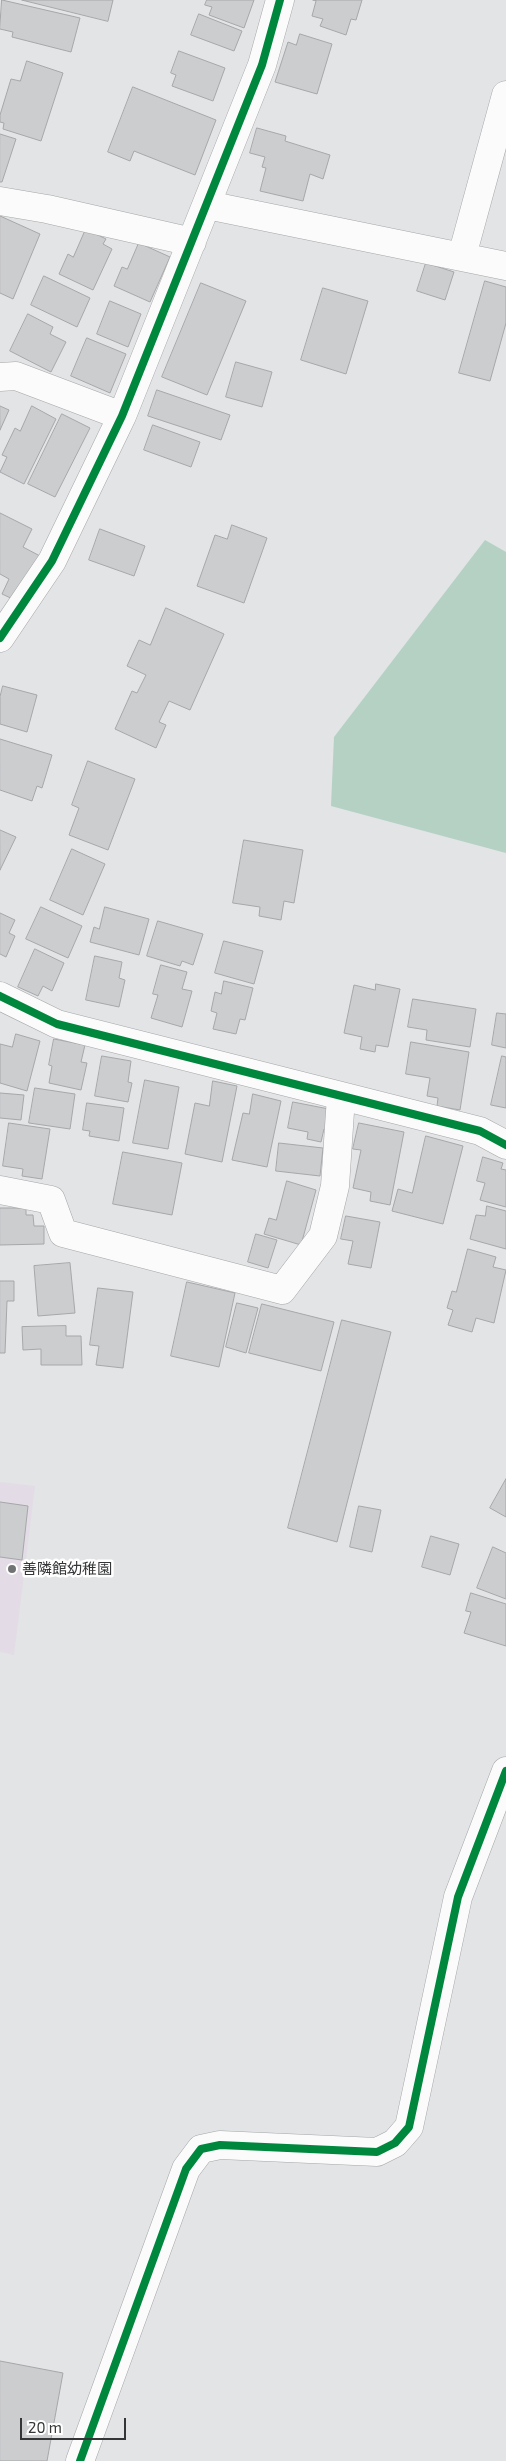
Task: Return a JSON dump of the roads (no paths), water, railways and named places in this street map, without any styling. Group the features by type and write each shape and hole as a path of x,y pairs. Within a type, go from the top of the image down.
{"street":[{"path":"0,638 52,561 122,416 262,64 280,0"},
{"path":"462,256 506,95"},
{"path":"0,201 47,209 192,242"},
{"path":"207,205 506,266"},
{"path":"0,377 16,376 122,416"},
{"path":"0,996 57,1024 480,1131 506,1145"},
{"path":"0,1190 51,1200 63,1233 282,1290 322,1236 335,1186 341,1097"},
{"path":"80,2461 186,2168 202,2150 220,2145 377,2152 395,2143 409,2127 458,1897 506,1772"}],"place":[{"name":"善隣館幼稚園","path":"12,1569"}]}
